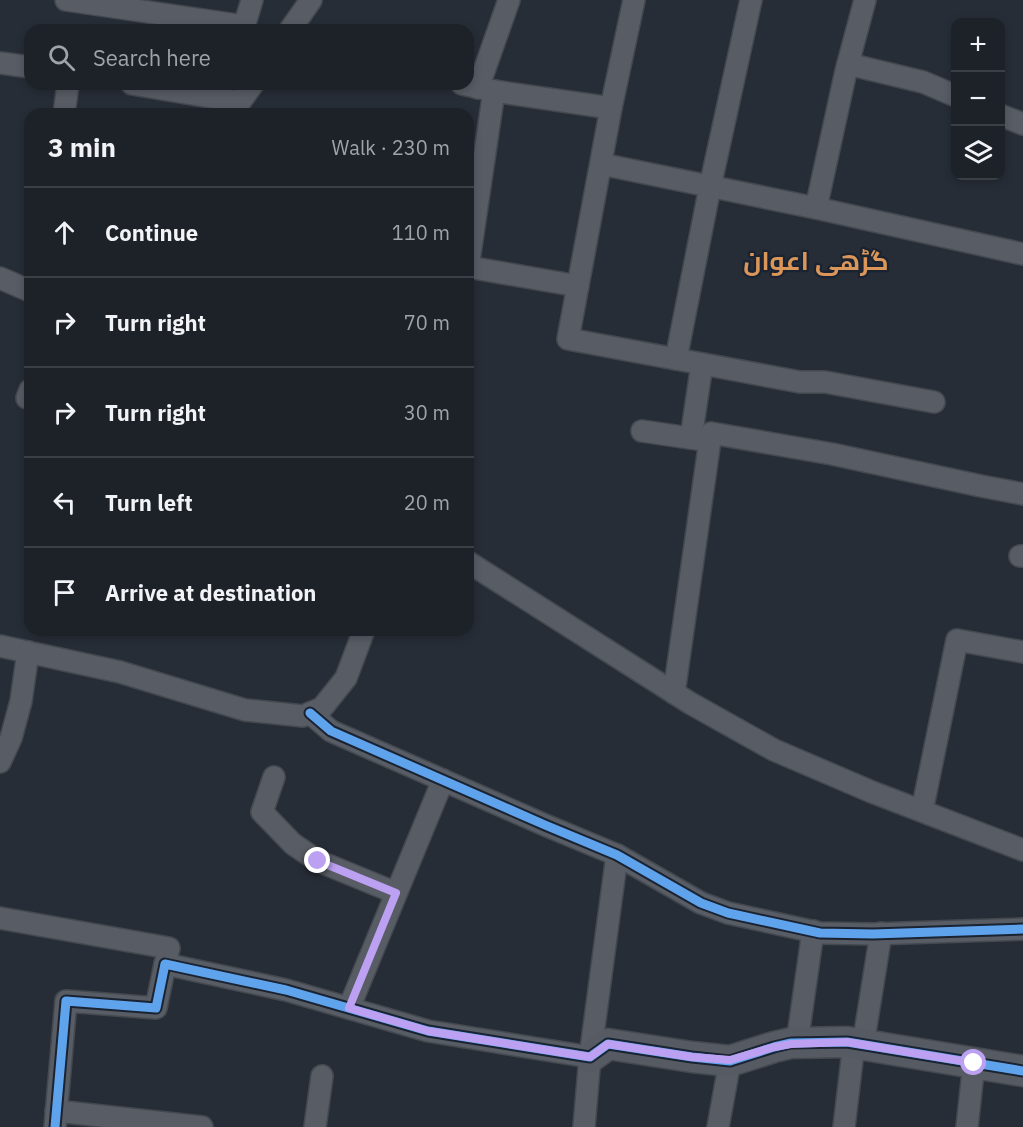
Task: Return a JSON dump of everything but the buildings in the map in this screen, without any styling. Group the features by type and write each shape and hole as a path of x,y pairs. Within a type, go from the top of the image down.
{"street":[{"path":"66,0 219,24"},
{"path":"245,24 252,0"},
{"path":"294,24 311,0"},
{"path":"474,160 478,88 509,0"},
{"path":"634,0 611,108 568,339 801,382 825,382 934,402"},
{"path":"676,359 751,0"},
{"path":"816,208 848,64 865,0"},
{"path":"0,63 24,66"},
{"path":"848,64 922,82 951,94"},
{"path":"478,88 611,108"},
{"path":"65,108 67,90"},
{"path":"211,91 239,108 250,90"},
{"path":"1005,117 1023,124"},
{"path":"601,164 816,208 1023,254"},
{"path":"474,268 578,286"},
{"path":"0,279 24,289"},
{"path":"674,693 700,440 702,364"},
{"path":"642,431 700,440 711,433 832,453 1023,494"},
{"path":"474,566 674,693 774,750 872,792 1023,850"},
{"path":"0,646 120,672 245,710 303,716 322,708 346,678 362,636"},
{"path":"922,812 957,640 1023,652"},
{"path":"0,762 11,738 21,701 28,652"},
{"path":"310,713 331,731 617,855 701,903 728,913 813,932 881,933 1023,929"},
{"path":"274,777 262,812 293,844 318,861 396,893"},
{"path":"349,1008 443,780"},
{"path":"584,1127 590,1057 617,855"},
{"path":"0,918 169,948 156,1008 66,1001 55,1119 202,1127"},
{"path":"797,1043 813,932"},
{"path":"844,1127 881,933"},
{"path":"165,964 286,990 428,1031 590,1057 608,1044 692,1057 730,1060 797,1043 858,1044 1023,1071"},
{"path":"718,1127 730,1060"},
{"path":"967,1127 974,1063"},
{"path":"315,1127 322,1076"}],"cycle path":[{"path":"310,713 331,731 617,855 701,903 728,913 820,933 873,934 1023,929"},
{"path":"55,1127 66,1001 156,1008 165,964 286,990 428,1031 590,1057 608,1044 730,1061 791,1043 847,1042 1023,1071"}],"district":[{"name":"گڑھی اعوان","path":"816,261"}],"route":[{"path":"318,861 396,893 349,1008 428,1031 590,1057 608,1044 692,1057 730,1060 791,1044 847,1042 974,1063"}]}
